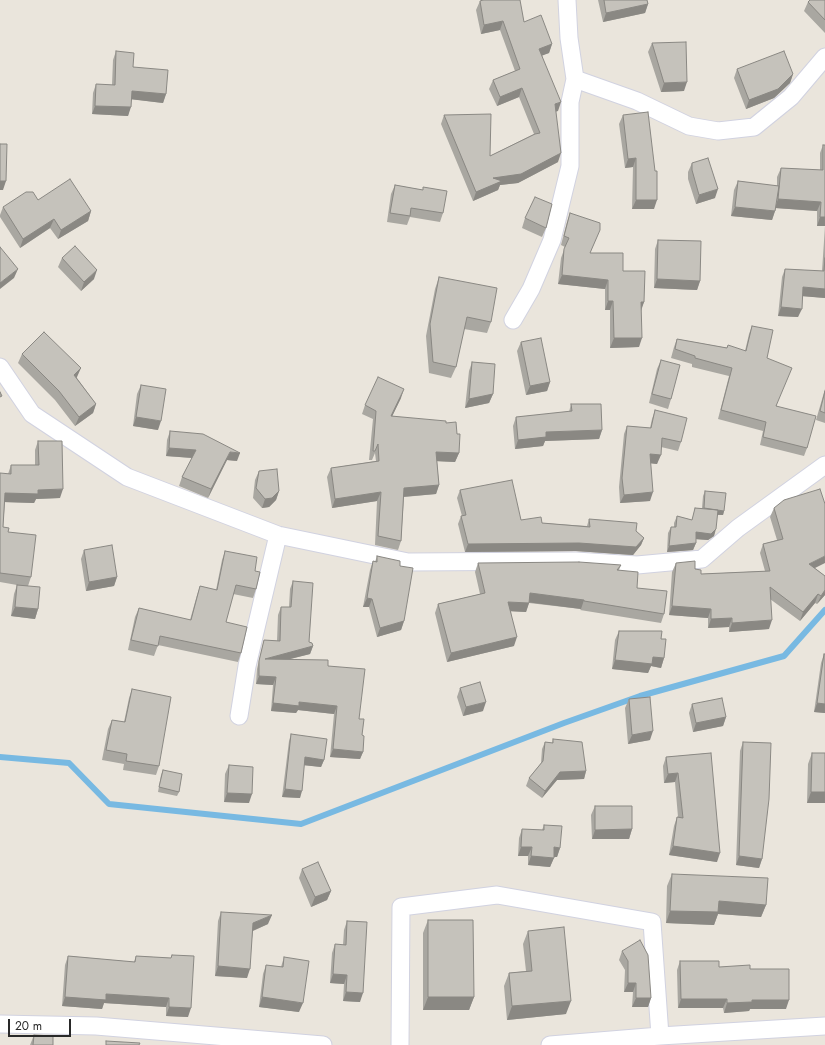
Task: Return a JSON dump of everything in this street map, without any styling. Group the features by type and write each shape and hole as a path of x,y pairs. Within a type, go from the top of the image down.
{"street":[{"path":"513,320 531,289 552,240 570,166 570,102 575,79 569,38 567,0"},
{"path":"575,79 637,101 689,126 718,131 754,127 791,96 825,57"},
{"path":"0,367 32,414 126,477 278,535 408,562 576,561 637,565 702,559 738,528 825,465"},
{"path":"240,716 248,666 278,535"},
{"path":"400,1045 402,907 497,895 652,922 660,1036"},
{"path":"2,1029 96,1026 323,1045"},
{"path":"550,1045 660,1036 825,1026"}],"building":[{"path":"520,0 524,22 541,15 552,44 539,49 561,102 555,104 561,153 521,174 493,178 502,181 476,192 444,115 491,114 490,156 540,133 522,88 500,97 493,80 520,69 503,21 484,25 480,1"},
{"path":"604,0 647,0 648,4 606,13"},
{"path":"810,0 825,0 825,20 808,2"},
{"path":"686,42 687,82 664,83 652,43"},
{"path":"116,51 134,53 133,67 168,70 166,94 132,91 131,107 95,106 96,84 115,85"},
{"path":"784,51 793,74 778,89 749,100 737,69"},
{"path":"648,112 655,171 657,171 657,200 636,200 636,158 628,159 623,115"},
{"path":"0,144 7,144 6,181 0,181"},
{"path":"823,145 825,145 825,217 820,217 821,202 778,199 781,168 823,170"},
{"path":"708,158 718,189 699,195 692,170 692,163"},
{"path":"70,179 91,211 61,230 54,219 23,239 3,207 26,192 33,192 38,200"},
{"path":"738,181 779,186 775,211 735,207"},
{"path":"395,185 423,190 423,187 447,191 443,213 411,208 410,216 390,213"},
{"path":"535,197 552,204 546,228 525,218"},
{"path":"570,213 600,223 600,230 590,253 623,253 623,271 645,271 644,302 641,302 642,338 614,338 613,301 608,301 608,280 562,275 564,249 569,238 564,236"},
{"path":"658,240 701,241 700,281 657,279"},
{"path":"75,246 97,270 84,282 62,258"},
{"path":"0,247 18,269 0,283"},
{"path":"825,258 825,289 803,287 802,309 781,307 785,269 824,271"},
{"path":"439,277 497,288 491,322 467,317 456,367 433,362 430,324"},
{"path":"752,326 773,330 767,358 792,368 776,406 816,416 807,448 763,437 766,422 721,410 732,368 695,358 695,356 675,349 677,339 727,348 728,345 746,351"},
{"path":"44,332 81,368 74,375 96,404 79,417 59,391 22,354"},
{"path":"541,338 550,382 530,386 521,342"},
{"path":"661,360 680,365 671,399 652,394"},
{"path":"472,362 495,364 493,394 469,399"},
{"path":"378,377 404,389 391,416 446,421 446,423 456,422 457,434 460,434 459,453 436,452 439,485 404,488 401,541 378,536 381,492 335,499 331,468 379,461 378,444 375,451 373,451 376,411 365,405"},
{"path":"141,385 166,389 161,421 136,417"},
{"path":"825,391 825,413 820,411"},
{"path":"571,404 601,404 602,430 546,432 546,437 518,440 516,417 572,411"},
{"path":"655,410 687,418 681,442 662,438 661,455 650,454 653,492 624,495 622,478 627,426 651,428"},
{"path":"170,431 203,434 240,453 230,452 211,489 182,477 196,450 169,448"},
{"path":"38,441 62,441 63,489 38,490 38,494 5,493 3,527 9,528 8,532 36,535 31,577 0,573 0,473 11,474 11,465 39,465"},
{"path":"277,469 279,491 272,498 265,499 256,488 259,471"},
{"path":"512,480 521,520 541,517 542,523 590,527 589,519 637,523 636,531 644,538 636,547 579,543 468,544 461,516 466,515 460,490"},
{"path":"820,489 825,504 825,556 809,564 825,576 825,590 821,596 818,594 803,612 770,587 772,620 732,623 732,618 711,619 711,609 672,606 676,563 695,561 695,569 701,570 701,574 770,571 763,544 783,539 774,508 784,500"},
{"path":"705,491 726,493 724,511 704,508"},
{"path":"695,508 718,510 716,529 711,534 696,532 696,543 669,546 671,527 676,527 677,516 692,520"},
{"path":"112,545 117,577 89,582 84,550"},
{"path":"225,551 257,557 255,571 260,572 256,589 236,585 226,622 247,627 241,653 160,636 158,646 131,640 139,608 191,620 200,586 217,590"},
{"path":"377,556 400,561 400,566 413,568 404,621 380,628 372,599 367,598 373,561 377,562"},
{"path":"579,562 621,565 617,570 638,572 637,588 667,591 664,614 584,600 530,593 529,603 508,602 517,637 451,653 438,604 485,593 478,563"},
{"path":"293,581 313,583 309,642 312,643 313,646 265,659 328,660 328,666 365,669 359,719 364,719 362,735 364,736 363,752 333,749 337,706 299,702 299,706 273,703 276,677 259,676 259,661 264,640 280,641 281,607 291,607"},
{"path":"17,585 40,587 38,609 15,607"},
{"path":"619,631 662,631 661,639 666,639 664,658 653,657 652,664 615,660"},
{"path":"825,654 825,704 817,703"},
{"path":"480,682 486,702 466,707 460,688"},
{"path":"132,689 171,697 159,766 126,761 127,754 106,750 112,720 125,722"},
{"path":"650,697 653,731 632,735 629,699"},
{"path":"722,698 726,717 696,723 692,704"},
{"path":"291,734 327,739 324,760 305,757 302,791 285,789"},
{"path":"553,739 582,742 586,771 560,772 545,791 529,778 543,761 545,742 553,743"},
{"path":"743,742 771,743 769,799 762,859 739,856"},
{"path":"711,753 720,853 673,846 677,817 683,818 678,773 668,774 666,757"},
{"path":"812,753 825,753 825,792 811,792"},
{"path":"229,765 253,767 252,794 227,793"},
{"path":"163,770 182,774 179,792 159,787"},
{"path":"595,806 632,806 632,829 595,830"},
{"path":"544,825 562,826 560,848 554,847 554,858 531,856 532,847 521,847 522,829 544,830"},
{"path":"318,862 331,891 315,897 302,869"},
{"path":"672,874 768,878 766,905 719,901 718,912 670,911"},
{"path":"221,912 272,915 253,923 250,969 218,966"},
{"path":"428,920 473,920 474,997 428,997"},
{"path":"347,921 367,922 363,993 346,992 347,975 333,974 335,944 346,945"},
{"path":"564,927 571,1001 512,1006 509,973 532,971 528,931"},
{"path":"640,940 648,955 651,998 636,998 636,983 628,983 628,961 622,951"},
{"path":"172,955 194,956 191,1008 169,1007 169,998 106,994 106,1000 65,997 68,956 135,962 136,956 171,958"},
{"path":"284,957 309,961 303,1003 262,997 266,965 283,967"},
{"path":"680,961 719,961 719,967 750,965 750,969 789,969 789,1000 752,1000 752,1002 727,1003 727,999 681,999"},
{"path":"34,1035 53,1036 53,1045 33,1045"},
{"path":"106,1041 140,1043 139,1045 106,1045"}],"waterway":[{"path":"0,757 69,763 109,804 301,824 564,723 640,696 784,656 825,610"}]}
